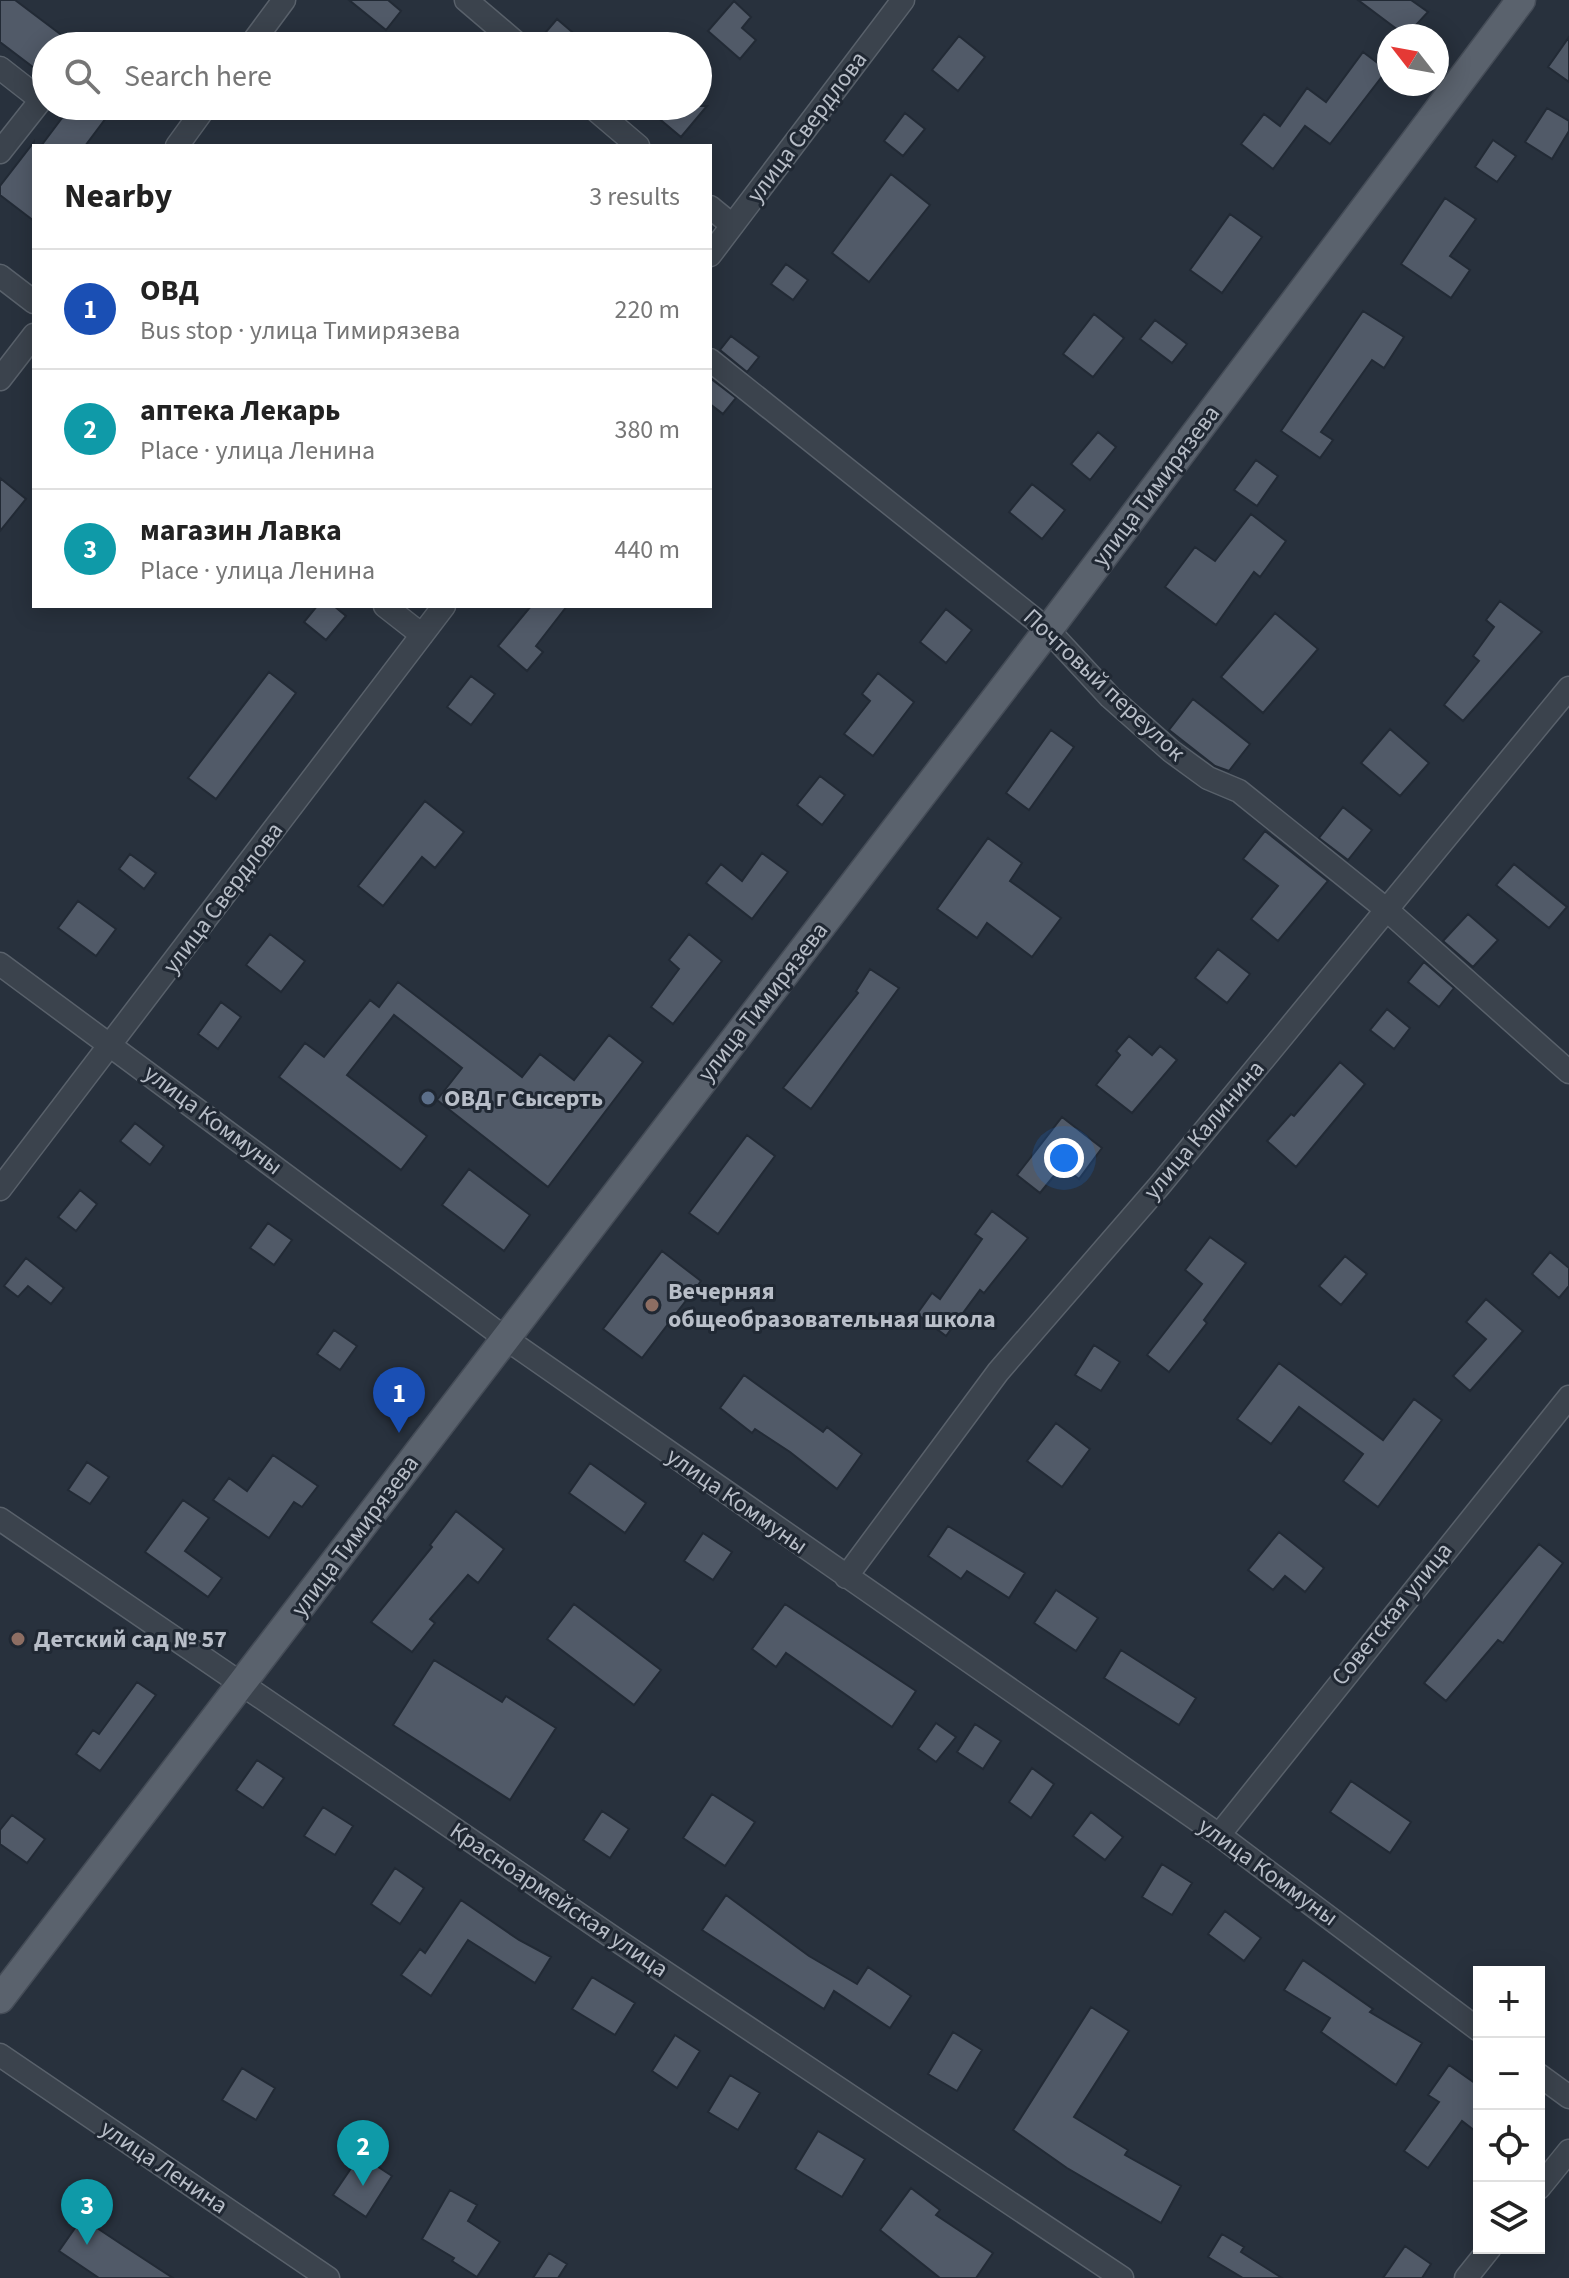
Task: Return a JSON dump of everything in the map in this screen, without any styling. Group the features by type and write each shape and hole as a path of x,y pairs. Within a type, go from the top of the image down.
{"main road":[{"name":"улица Тимирязева","path":"0,1999 1048,630 1521,0"}],"street":[{"path":"260,32 284,0"},
{"path":"466,0 504,32"},
{"name":"улица Свердлова","path":"712,252 903,0"},
{"path":"0,68 32,93"},
{"path":"0,152 32,111"},
{"path":"178,144 196,120"},
{"path":"607,120 636,144"},
{"path":"712,209 732,225"},
{"path":"0,276 32,300"},
{"path":"0,379 32,339"},
{"name":"Почтовый переулок","path":"712,362 1048,630 1110,697 1171,751 1208,778 1239,791 1387,910 1569,1072"},
{"path":"388,608 422,635"},
{"name":"улица Свердлова","path":"0,1189 442,608"},
{"name":"улица Калинина","path":"846,1577 998,1372 1160,1185 1569,688"},
{"name":"улица Коммуны","path":"0,964 505,1338 1219,1835 1473,2026"},
{"name":"Советская улица","path":"1219,1835 1569,1397"},
{"name":"Красноармейская улица","path":"0,1519 1122,2278"},
{"name":"улица Ленина","path":"0,2055 328,2278"},
{"path":"1545,2079 1569,2097"},
{"path":"1544,2182 1569,2151"},
{"path":"1466,2278 1485,2254"}],"building":[{"path":"0,0 15,0 57,32 32,32 32,66 0,42"},
{"path":"349,0 388,0 401,11 386,30"},
{"path":"1358,0 1411,0 1428,12 1417,24 1390,24"},
{"path":"734,1 751,17 742,28 756,40 740,59 708,31"},
{"path":"557,19 572,32 546,32"},
{"path":"959,36 985,57 958,91 932,70"},
{"path":"1569,37 1569,82 1548,67"},
{"path":"1363,52 1377,62 1377,83 1330,144 1305,126 1273,169 1241,144 1264,114 1280,126 1307,88 1326,102"},
{"path":"1547,108 1569,121 1569,131 1552,159 1525,142"},
{"path":"905,113 925,129 903,156 884,141"},
{"path":"60,120 104,120 86,144 42,144"},
{"path":"661,120 695,120 681,137"},
{"path":"1493,140 1516,156 1497,182 1475,167"},
{"path":"32,145 32,219 0,195 0,186"},
{"path":"891,174 930,205 869,282 832,253"},
{"path":"1445,198 1476,219 1450,256 1470,270 1451,298 1401,264"},
{"path":"1230,214 1262,237 1222,293 1190,270"},
{"path":"786,264 808,280 793,300 771,284"},
{"path":"1363,311 1404,337 1384,368 1372,360 1321,432 1333,440 1320,458 1281,431"},
{"path":"1094,314 1124,338 1093,377 1063,354"},
{"path":"1155,320 1187,344 1172,363 1140,339"},
{"path":"731,336 759,357 747,372 720,350"},
{"path":"712,380 736,398 723,414 712,406"},
{"path":"1098,432 1116,447 1090,480 1071,464"},
{"path":"1256,460 1278,476 1257,506 1234,490"},
{"path":"0,478 26,499 0,531"},
{"path":"1032,484 1065,510 1042,539 1009,512"},
{"path":"1251,514 1286,541 1260,577 1254,572 1216,625 1165,587 1195,547 1215,561"},
{"path":"1500,601 1542,632 1463,721 1444,705 1479,661 1473,656 1494,627 1486,620"},
{"path":"315,608 336,608 346,616 326,640 304,622"},
{"path":"529,608 565,608 536,646 543,652 527,671 498,646"},
{"path":"946,609 972,630 946,663 920,642"},
{"path":"1275,613 1318,649 1263,713 1221,677"},
{"path":"269,672 296,693 216,799 188,778"},
{"path":"878,673 914,702 873,756 844,734 870,701 862,694"},
{"path":"471,676 495,694 471,725 447,707"},
{"path":"1193,699 1250,744 1229,771 1215,766 1169,730"},
{"path":"1390,729 1429,763 1400,796 1361,763"},
{"path":"1051,730 1074,747 1029,810 1006,793"},
{"path":"820,776 845,795 822,825 797,805"},
{"path":"425,801 464,832 435,868 422,857 383,906 358,886"},
{"path":"1343,807 1372,830 1348,860 1319,838"},
{"path":"1265,831 1328,881 1278,941 1251,919 1278,886 1243,859"},
{"path":"988,838 1022,863 1010,881 1061,918 1032,957 987,923 977,938 937,909"},
{"path":"762,853 788,872 752,919 706,883 721,864 742,881"},
{"path":"130,854 156,873 144,889 119,869"},
{"path":"1514,864 1567,907 1549,928 1496,885"},
{"path":"78,901 116,929 96,956 58,928"},
{"path":"1468,914 1498,940 1473,967 1443,941"},
{"path":"270,934 305,961 281,992 246,965"},
{"path":"689,934 722,961 673,1024 651,1007 679,969 669,960"},
{"path":"1218,949 1250,974 1227,1003 1195,978"},
{"path":"1424,962 1454,988 1439,1007 1408,982"},
{"path":"870,969 899,988 811,1109 783,1088 858,993 856,991"},
{"path":"398,982 522,1077 540,1054 574,1080 609,1035 643,1062 548,1187 437,1100 462,1068 394,1015 347,1075 427,1136 401,1170 279,1077 305,1043 324,1057 370,1000 379,1007"},
{"path":"221,1002 241,1017 218,1049 198,1034"},
{"path":"1387,1009 1410,1028 1394,1049 1370,1030"},
{"path":"1129,1036 1152,1055 1160,1046 1177,1060 1132,1113 1096,1085 1120,1055 1116,1051"},
{"path":"1340,1062 1365,1084 1296,1167 1267,1141 1291,1114 1294,1116"},
{"path":"1062,1117 1102,1148 1079,1179 1062,1166 1040,1193 1017,1175"},
{"path":"135,1123 164,1146 150,1165 120,1141"},
{"path":"747,1135 775,1156 718,1234 689,1213"},
{"path":"469,1169 530,1215 504,1251 442,1205"},
{"path":"80,1190 97,1204 76,1231 58,1217"},
{"path":"992,1211 1028,1238 984,1293 980,1290 946,1336 917,1314 932,1293 940,1299 982,1239 975,1234"},
{"path":"268,1223 292,1240 274,1265 250,1248"},
{"path":"1210,1237 1246,1263 1204,1320 1207,1323 1169,1372 1147,1355 1202,1284 1185,1270"},
{"name":"Вечерняя общеобразовательная школа","path":"662,1251 701,1281 642,1358 603,1329"},
{"path":"1550,1252 1569,1268 1569,1286 1559,1298 1532,1274"},
{"path":"1345,1256 1367,1274 1341,1305 1319,1286"},
{"path":"26,1258 64,1288 51,1304 28,1286 18,1297 4,1286"},
{"path":"1486,1299 1523,1331 1470,1391 1453,1376 1486,1339 1466,1322"},
{"path":"334,1330 357,1346 340,1370 317,1354"},
{"path":"1094,1345 1120,1362 1101,1391 1075,1375"},
{"path":"1279,1363 1383,1440 1414,1399 1442,1420 1378,1507 1343,1481 1363,1454 1299,1407 1271,1444 1237,1419"},
{"path":"744,1375 823,1432 827,1427 862,1454 837,1489 790,1452 755,1429 752,1433 720,1408"},
{"path":"1056,1423 1090,1449 1062,1487 1027,1461"},
{"path":"273,1455 318,1486 302,1507 294,1502 269,1538 213,1500 229,1478 247,1491"},
{"path":"87,1462 109,1477 90,1504 68,1490"},
{"path":"590,1463 646,1503 625,1533 569,1493"},
{"path":"183,1500 209,1518 185,1551 222,1578 208,1597 145,1552"},
{"path":"456,1511 504,1549 478,1583 468,1575 430,1619 435,1623 412,1652 371,1622 432,1547 430,1545"},
{"path":"948,1526 1025,1573 1009,1598 967,1571 961,1579 928,1556"},
{"path":"1279,1532 1324,1568 1305,1592 1285,1576 1273,1590 1248,1570"},
{"path":"703,1533 732,1552 713,1580 684,1561"},
{"path":"1539,1544 1563,1563 1503,1643 1498,1640 1446,1701 1424,1683"},
{"path":"1056,1590 1098,1618 1076,1651 1034,1623"},
{"path":"574,1604 661,1670 634,1705 547,1639"},
{"path":"785,1604 916,1691 892,1727 786,1653 776,1667 752,1649"},
{"path":"1121,1650 1196,1698 1179,1725 1104,1678"},
{"path":"434,1660 502,1702 506,1696 556,1728 510,1800 393,1725"},
{"path":"137,1682 156,1695 100,1771 76,1754 93,1730 99,1734"},
{"path":"936,1723 956,1737 936,1762 918,1749"},
{"path":"975,1724 1001,1741 983,1769 957,1752"},
{"path":"257,1760 284,1778 263,1808 236,1790"},
{"path":"1032,1768 1054,1784 1031,1818 1009,1802"},
{"path":"1351,1781 1411,1822 1390,1853 1330,1812"},
{"path":"712,1794 755,1822 725,1866 683,1838"},
{"path":"323,1807 353,1826 335,1855 304,1836"},
{"path":"602,1811 629,1829 610,1858 583,1840"},
{"path":"1091,1812 1123,1837 1105,1860 1073,1836"},
{"path":"12,1815 45,1839 27,1863 0,1844 0,1830"},
{"path":"1162,1864 1192,1883 1172,1915 1142,1897"},
{"path":"395,1868 424,1888 400,1924 371,1904"},
{"path":"726,1895 809,1956 857,1984 868,1967 911,1996 890,2028 834,1991 824,2009 702,1930"},
{"path":"461,1900 519,1940 551,1957 535,1983 468,1940 431,1996 401,1975 420,1949 425,1953"},
{"path":"1225,1911 1261,1938 1244,1961 1208,1934"},
{"path":"1303,1960 1373,2009 1370,2012 1422,2043 1396,2085 1321,2032 1330,2018 1284,1990"},
{"path":"592,1977 635,2003 615,2035 572,2009"},
{"path":"1091,2007 1129,2031 1074,2117 1128,2150 1125,2155 1181,2186 1161,2223 1067,2168 1013,2130"},
{"path":"953,2032 982,2050 957,2091 928,2074"},
{"path":"675,2035 700,2051 677,2088 652,2071"},
{"path":"1449,2065 1473,2082 1473,2129 1462,2121 1428,2168 1404,2151 1439,2102 1428,2095"},
{"path":"242,2068 275,2088 256,2120 222,2100"},
{"path":"730,2075 760,2093 738,2130 708,2112"},
{"path":"818,2131 865,2159 842,2197 795,2169"},
{"path":"360,2155 392,2176 366,2217 333,2195"},
{"path":"911,2188 940,2210 936,2215 993,2253 976,2278 940,2278 880,2230"},
{"path":"450,2190 477,2205 468,2221 500,2242 477,2277 452,2261 454,2258 422,2239"},
{"path":"82,2218 173,2278 99,2278 59,2251"},
{"path":"1222,2234 1244,2247 1241,2252 1282,2278 1243,2278 1208,2257"},
{"path":"1405,2246 1431,2264 1422,2278 1383,2278"},
{"path":"549,2253 567,2264 558,2278 533,2278"}],"place":[{"name":"ОВД г Сысерть","path":"428,1098"},
{"name":"Вечерняя общеобразовательная школа","path":"652,1305"},
{"name":"ОВД","path":"399,1433"},
{"name":"Детский сад № 57","path":"18,1639"},
{"name":"аптека Лекарь","path":"363,2186"},
{"name":"магазин Лавка","path":"87,2245"}]}
